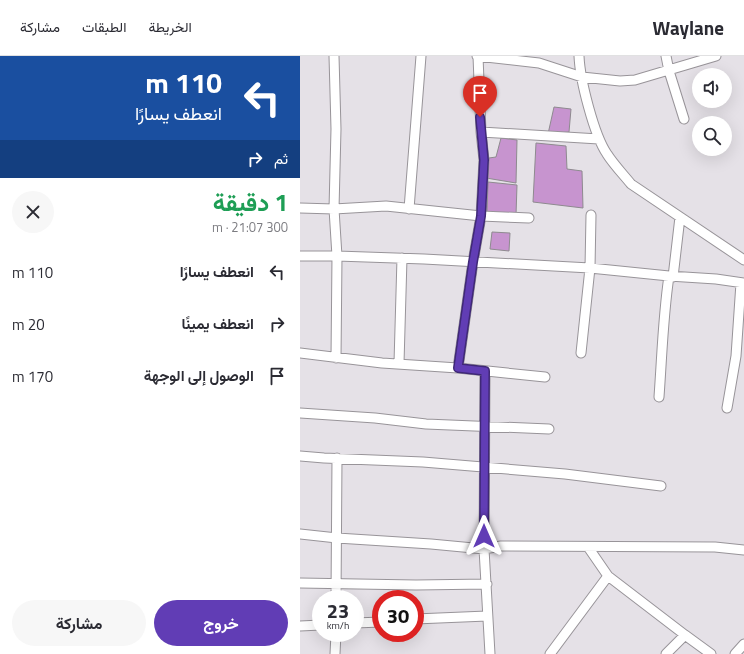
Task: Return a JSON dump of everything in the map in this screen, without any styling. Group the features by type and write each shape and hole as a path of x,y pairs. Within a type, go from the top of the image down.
{"street":[{"path":"334,56 336,129 334,208 337,256 336,358"},
{"path":"409,209 421,56"},
{"path":"458,368 481,216 484,160 477,56 501,57 539,63 582,77 607,80 635,80 716,56"},
{"path":"579,56 584,88 599,139 607,154 631,184 744,260"},
{"path":"666,56 668,71 684,120"},
{"path":"481,132 599,139"},
{"path":"300,208 386,206 481,216 529,218"},
{"path":"581,353 590,268 591,214"},
{"path":"659,397 664,314 680,217"},
{"path":"300,256 402,258 590,268 716,279 743,283 736,356 727,408"},
{"path":"399,363 402,258"},
{"path":"300,353 382,363 458,368 545,377"},
{"path":"485,371 484,549 490,654"},
{"path":"300,413 375,418 426,424 549,429"},
{"path":"300,456 423,462 484,467 565,474 661,486"},
{"path":"336,590 337,458"},
{"path":"300,534 484,549 500,546 715,547 744,550"},
{"path":"588,547 608,576 711,654"},
{"path":"550,654 608,576"},
{"path":"300,583 336,582 416,585 486,584"},
{"path":"424,619 487,616"},
{"path":"300,626 312,625"},
{"path":"666,654 685,635"},
{"path":"335,654 336,642"},
{"path":"735,654 744,644"}],"building":[{"path":"554,107 571,109 569,132 548,134"},
{"path":"501,138 517,140 516,183 486,178 489,158 496,157"},
{"path":"536,143 566,146 567,169 582,171 583,208 533,202"},
{"path":"488,182 517,185 516,215 487,212"},
{"path":"492,232 510,233 509,251 490,249"}],"route":[{"path":"480,117 484,160 481,216 458,368 485,371 484,536"}]}
